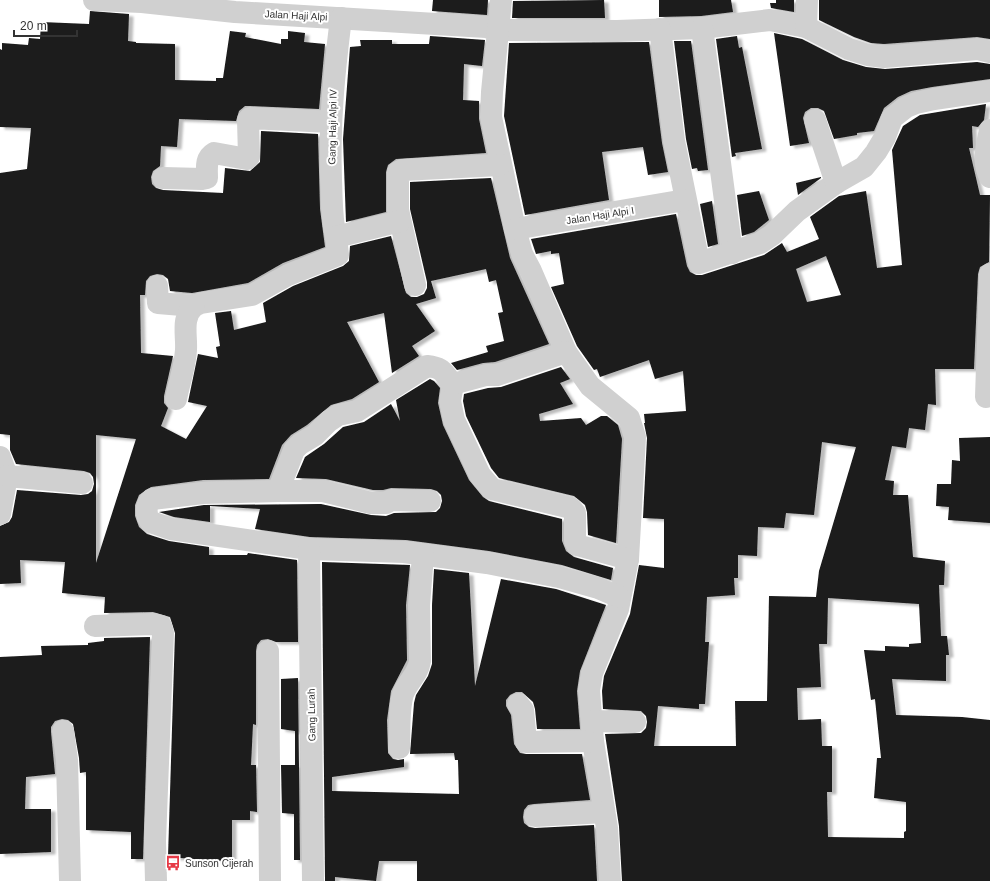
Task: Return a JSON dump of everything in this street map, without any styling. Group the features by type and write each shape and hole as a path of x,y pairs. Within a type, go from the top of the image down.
{"street":[{"name":"Jalan Haji Alpi","path":"94,0 236,6 341,18 498,30 617,31 702,28 770,20 806,27 849,49 868,55 884,57 978,49 990,52"},
{"path":"501,0 491,117 500,165 522,254 566,352 590,386 629,418 634,437 635,448 628,559 619,597 618,609 590,681 589,690 592,731 607,828 610,881"},
{"path":"806,27 807,0"},
{"name":"Gang Haji Alpi IV","path":"194,306 201,303 252,295 288,275 338,255 332,220 330,122 341,18"},
{"path":"702,28 732,253"},
{"path":"660,29 674,141 699,263 760,243 772,235 797,211 836,183 864,167 876,152 885,137 892,118 906,107 934,99 990,91"},
{"path":"163,178 207,178 208,159 210,155 214,153 247,159 249,157 248,120 250,118 330,122"},
{"path":"815,120 836,183"},
{"path":"990,130 985,152 987,172 990,177"},
{"path":"415,285 398,210 400,171 500,165"},
{"name":"Jalan Haji Alpi I","path":"515,229 686,200"},
{"path":"336,237 400,221"},
{"path":"986,397 990,274"},
{"path":"158,286 158,303 194,306"},
{"path":"176,399 186,350 184,329 190,310 194,306"},
{"path":"453,384 486,375 496,375 566,352"},
{"path":"278,491 294,450 300,444 316,435 329,421 338,415 357,411 427,366 437,367 444,371 453,384 450,401 454,420 480,475 492,489 571,508 575,513 575,541 577,545 628,559"},
{"path":"0,514 4,466 82,483"},
{"path":"430,501 391,500 386,503 371,503 323,491 203,493 152,499 147,506 147,516 151,522 171,529 310,549 404,552 487,563 559,577 598,588 619,597"},
{"name":"Gang Lurah","path":"310,549 314,881"},
{"path":"399,748 401,703 408,684 419,668 420,660 419,605 423,555"},
{"path":"95,626 153,624 161,626 163,633 155,841 156,881"},
{"path":"268,651 270,881"},
{"path":"518,704 523,710 526,742 635,722"},
{"path":"62,731 67,760 70,881"},
{"path":"535,816 604,812"}],"building":[{"path":"433,0 488,0 487,15 432,11"},
{"path":"604,0 605,18 512,18 513,1"},
{"path":"659,0 731,0 733,12 701,16 659,17"},
{"path":"776,0 794,0 794,12 771,8 770,3 776,3"},
{"path":"819,0 990,0 990,39 977,37 884,44 871,43 854,37 819,20"},
{"path":"90,11 129,14 128,41 136,43 175,44 175,80 216,81 216,78 223,78 230,31 246,33 245,37 281,44 281,39 288,39 288,31 305,33 304,42 325,44 319,109 245,106 239,111 236,121 179,119 177,147 161,146 160,166 153,171 151,177 152,184 156,188 163,190 223,193 225,168 250,171 260,162 261,131 318,134 320,209 325,247 283,263 248,283 192,293 170,291 168,279 163,275 157,274 150,276 146,281 145,295 140,295 141,353 173,356 164,396 164,403 168,408 161,426 186,439 207,406 188,402 198,354 218,358 216,347 220,346 215,313 231,311 234,330 266,322 263,303 293,286 343,266 349,261 350,246 391,236 406,293 411,297 417,297 424,294 427,288 427,282 410,209 410,182 491,178 510,258 549,344 495,362 483,363 457,370 451,363 488,352 486,346 504,341 498,313 503,312 496,280 489,282 486,269 431,281 436,298 416,304 435,331 412,346 419,356 392,373 384,313 347,322 379,382 352,399 331,405 307,425 291,435 282,445 269,479 203,480 151,487 139,495 135,505 135,516 139,527 147,534 169,541 209,547 209,555 247,555 248,553 297,560 298,642 276,642 268,639 261,640 257,645 256,651 256,725 253,724 251,765 256,765 257,812 250,811 250,820 232,820 232,859 221,861 168,857 175,633 170,617 153,612 104,613 105,597 62,593 65,562 20,560 21,583 0,584 0,526 9,522 12,517 17,490 81,495 88,494 92,491 94,484 93,477 90,473 84,471 16,464 10,450 10,435 0,434 0,173 27,169 31,128 0,127 0,49 2,50 2,43 28,45 29,38 40,39 41,22 89,24","holes":["96,435 136,439 96,563"]},
{"path":"774,33 802,39 843,60 866,67 885,69 977,62 990,64 990,79 911,91 898,97 884,108 874,131 857,133 857,135 834,139 824,111 818,108 811,108 805,112 803,118 809,143 790,146"},
{"path":"430,36 485,40 482,66 464,64 463,100 479,101 479,119 486,153 396,159 388,165 386,172 386,212 346,222 343,139 350,47 361,46 360,40 392,40 392,44 429,44"},
{"path":"737,36 739,48 742,47 762,149 735,153 736,156 732,157 716,39"},
{"path":"674,41 691,41 708,170 698,171 697,168 692,169 686,139"},
{"path":"649,42 662,143 668,172 648,175 643,147 602,152 609,200 525,215 504,116 509,43"},
{"path":"986,104 984,120 978,127 972,126 973,148 969,148 980,195 990,195 989,262 980,267 978,274 974,369 935,369 936,405 928,404 925,430 909,428 906,448 892,446 885,480 894,481 893,495 908,495 913,557 945,561 944,585 939,585 941,636 947,636 949,655 946,655 946,681 892,679 896,715 962,717 990,720 990,881 622,881 619,826 605,734 641,733 646,728 647,722 646,716 641,711 603,709 602,691 604,676 630,614 639,565 664,568 664,519 643,518 647,438 644,414 686,411 683,371 655,379 649,360 600,377 597,369 594,370 577,346 551,287 564,284 559,253 551,254 551,251 536,254 531,239 676,214 687,266 690,272 696,275 702,275 764,255 782,243 787,252 819,239 810,217 839,196 866,191 877,268 902,265 892,150 903,126 920,115","holes":["826,256 841,295 807,302 796,269","822,442 856,447 819,571 816,597 769,596 767,701 735,701 736,746 654,746 658,706 699,709 699,704 705,704 709,642 705,642 707,597 735,595 734,578 738,578 738,555 757,556 758,527 784,528 786,513 814,515","828,598 919,604 921,643 909,644 909,647 885,646 885,651 864,650 871,700 875,699 881,758 877,758 874,798 906,802 906,831 904,832 904,838 828,837 827,792 832,792 832,746 822,746 821,719 798,720 797,688 821,687 819,644 827,644"]},
{"path":"821,178 798,195 796,183"},
{"path":"759,191 769,220 754,232 742,236 737,195"},
{"path":"712,201 718,244 708,247 700,204"},
{"path":"561,367 570,379 560,383 573,404 539,414 540,421 581,418 586,425 601,416 607,416 618,425 622,439 616,543 588,535 587,512 585,505 574,496 499,478 491,468 466,416 463,401 464,394 488,388 501,387"},
{"path":"430,379 440,388 438,403 443,425 469,480 483,497 489,501 562,519 562,541 566,551 574,557 613,568 611,580 562,565 489,551 406,540 310,537 255,529 260,509 210,506 210,522 174,517 159,512 204,505 321,504 371,515 386,516 394,513 436,512 440,508 442,501 441,495 437,491 431,489 391,488 373,490 326,479 296,478 305,457 324,444 343,427 364,422 391,404 400,421 396,400"},
{"path":"990,437 990,523 948,520 949,507 936,506 937,484 951,484 952,460 960,461 959,438"},
{"path":"322,562 410,565 406,605 407,660 391,691 387,720 388,753 393,759 404,759 404,767 332,777 332,791 459,794 458,760 455,760 454,753 410,754 414,703 416,695 428,676 432,664 432,605 434,569 469,573 475,686 501,579 556,589 606,605 580,671 577,691 580,729 537,729 533,702 522,692 516,692 510,695 506,700 506,706 511,715 514,744 520,753 582,754 590,800 528,805 524,810 523,817 524,823 529,827 535,828 594,825 597,881 417,881 417,861 379,861 376,881 335,877 335,881 325,881"},
{"path":"150,637 143,859 131,859 131,832 86,830 86,772 80,773 73,724 68,720 62,719 55,721 51,727 55,774 26,777 25,809 51,809 51,852 0,854 0,657 42,655 41,646 88,645 88,643 104,641 104,638"},
{"path":"298,678 300,860 294,860 294,814 282,813 281,765 295,765 295,731 281,729 281,679"}],"place":[{"name":"Sunson Cijerah","path":"173,863"}]}
